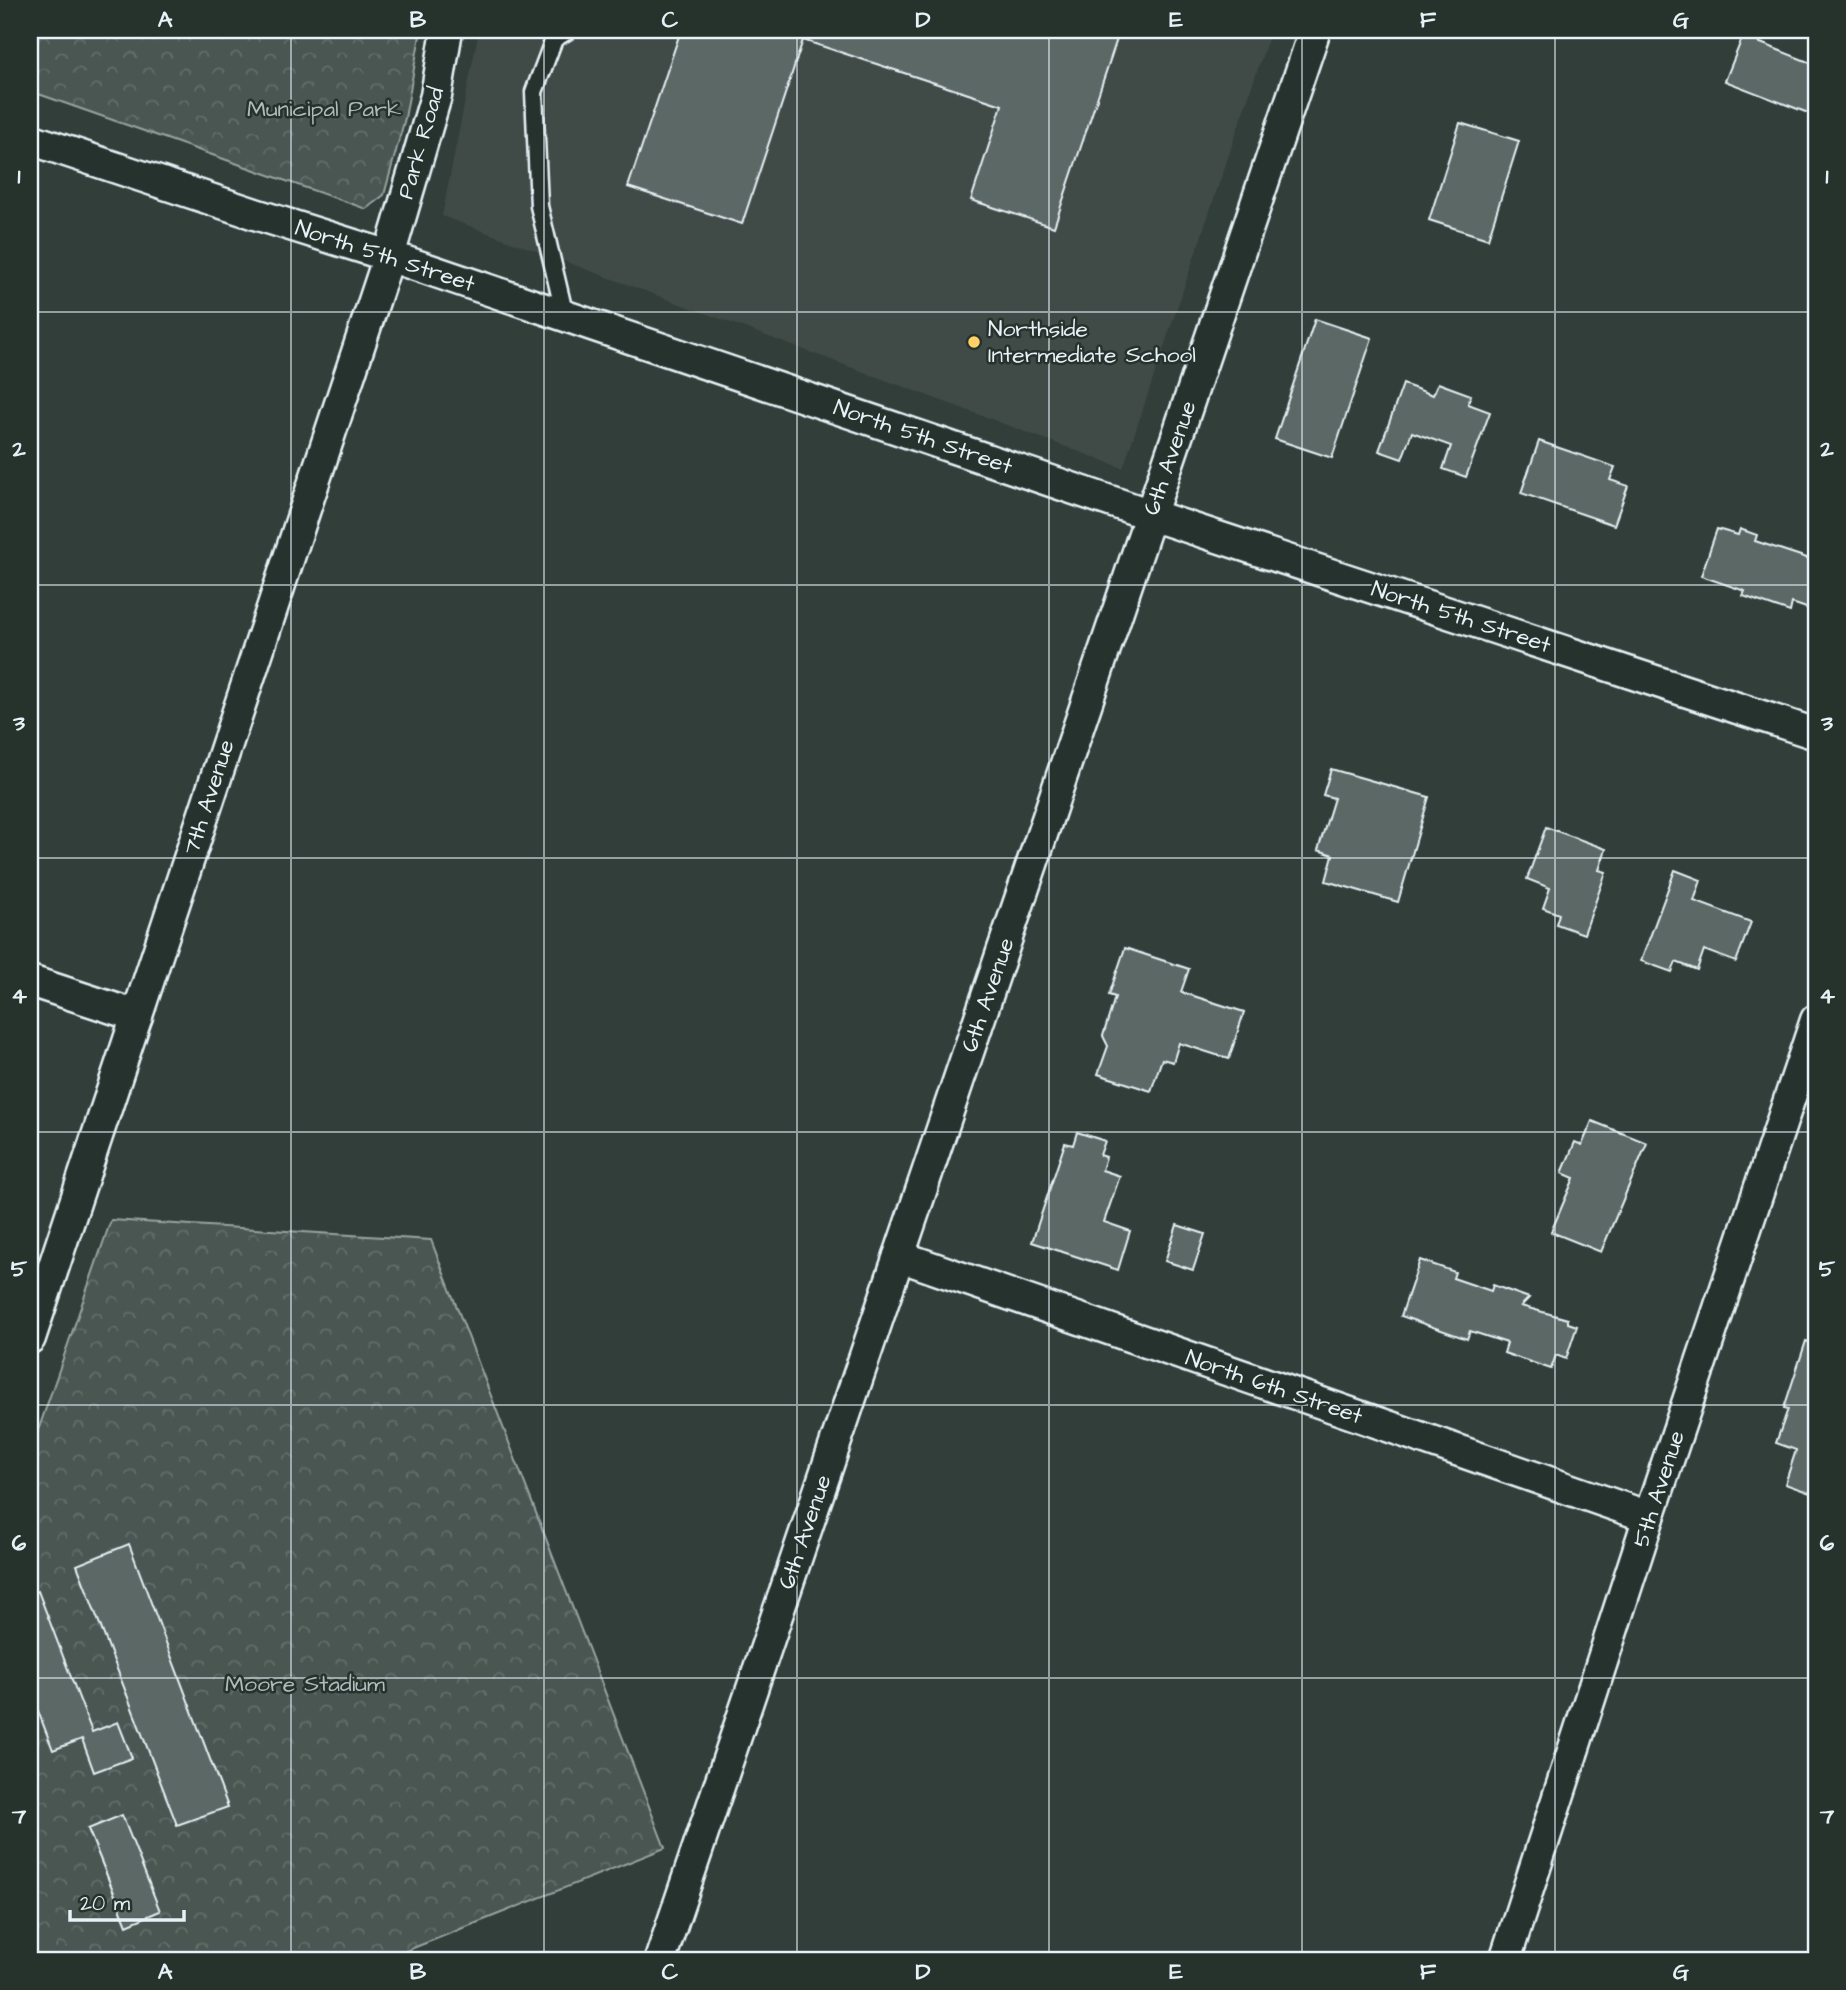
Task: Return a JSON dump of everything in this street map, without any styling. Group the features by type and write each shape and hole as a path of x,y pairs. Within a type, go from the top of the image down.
{"street":[{"name":"Park Road","path":"389,256 436,96 447,30"},
{"name":"6th Avenue","path":"660,1960 1315,30"},
{"name":"North 5th Street","path":"30,139 389,256 1151,515 1816,734"},
{"name":"7th Avenue","path":"30,1338 389,256"},
{"path":"30,981 136,1016"},
{"name":"5th Avenue","path":"1505,1960 1649,1517 1816,1020"},
{"name":"North 6th Street","path":"899,1256 1649,1517"}],"lane":[{"path":"565,316 539,206 534,92 556,34 569,30"}],"shaded area":[{"name":"Northside Intermediate School","path":"479,30 1271,30 1123,468 442,216"}],"green space":[{"name":"Municipal Park","path":"30,30 421,30 405,118 384,195 366,209 30,91"},
{"name":"Moore Stadium","path":"111,1220 431,1240 665,1848 383,1960 30,1960 30,1454"}],"building":[{"path":"681,30 1120,30 1054,227 971,200 1002,105 803,40 742,224 628,187"},
{"path":"1743,36 1816,65 1816,116 1725,81"},
{"path":"1460,123 1519,141 1488,239 1429,220"},
{"path":"1315,319 1372,338 1332,458 1275,439"},
{"path":"1438,383 1471,395 1468,404 1490,412 1466,477 1443,469 1451,446 1412,432 1402,459 1379,451 1403,384 1433,395"},
{"path":"1539,441 1615,467 1610,480 1628,486 1614,525 1521,493"},
{"path":"1717,529 1738,535 1740,529 1757,535 1755,541 1816,561 1816,597 1812,610 1792,603 1790,612 1743,596 1745,591 1701,576"},
{"path":"1331,769 1429,797 1398,902 1326,881 1333,855 1318,850 1334,798 1323,795"},
{"path":"1546,827 1606,849 1599,870 1606,872 1584,934 1556,924 1559,914 1543,908 1550,888 1527,879"},
{"path":"1675,870 1701,880 1694,901 1751,922 1736,962 1704,950 1697,970 1676,962 1672,972 1641,961"},
{"path":"1125,948 1189,969 1181,992 1244,1012 1229,1059 1179,1043 1173,1062 1162,1059 1151,1091 1098,1074 1108,1046 1103,1036 1115,997 1109,995"},
{"path":"1592,1121 1647,1143 1601,1252 1551,1232 1574,1178 1562,1173 1575,1142 1582,1145"},
{"path":"1077,1132 1105,1141 1100,1155 1106,1157 1102,1170 1120,1176 1104,1222 1130,1231 1118,1270 1032,1242 1065,1143 1073,1145"},
{"path":"1177,1225 1205,1234 1193,1270 1165,1261"},
{"path":"1420,1260 1455,1272 1453,1278 1491,1291 1493,1285 1529,1298 1521,1306 1568,1319 1568,1323 1577,1326 1566,1359 1556,1355 1551,1369 1504,1353 1507,1343 1470,1331 1467,1339 1401,1316"},
{"path":"1806,1341 1816,1344 1816,1495 1785,1484 1796,1450 1776,1443 1788,1409 1784,1408"},
{"path":"129,1544 228,1807 177,1825 77,1565"},
{"path":"38,1591 92,1732 118,1722 132,1758 94,1772 82,1739 53,1750 30,1690 30,1594"},
{"path":"122,1815 160,1911 127,1925 88,1829"}],"place":[{"name":"Northside Intermediate School","path":"974,342"}]}
